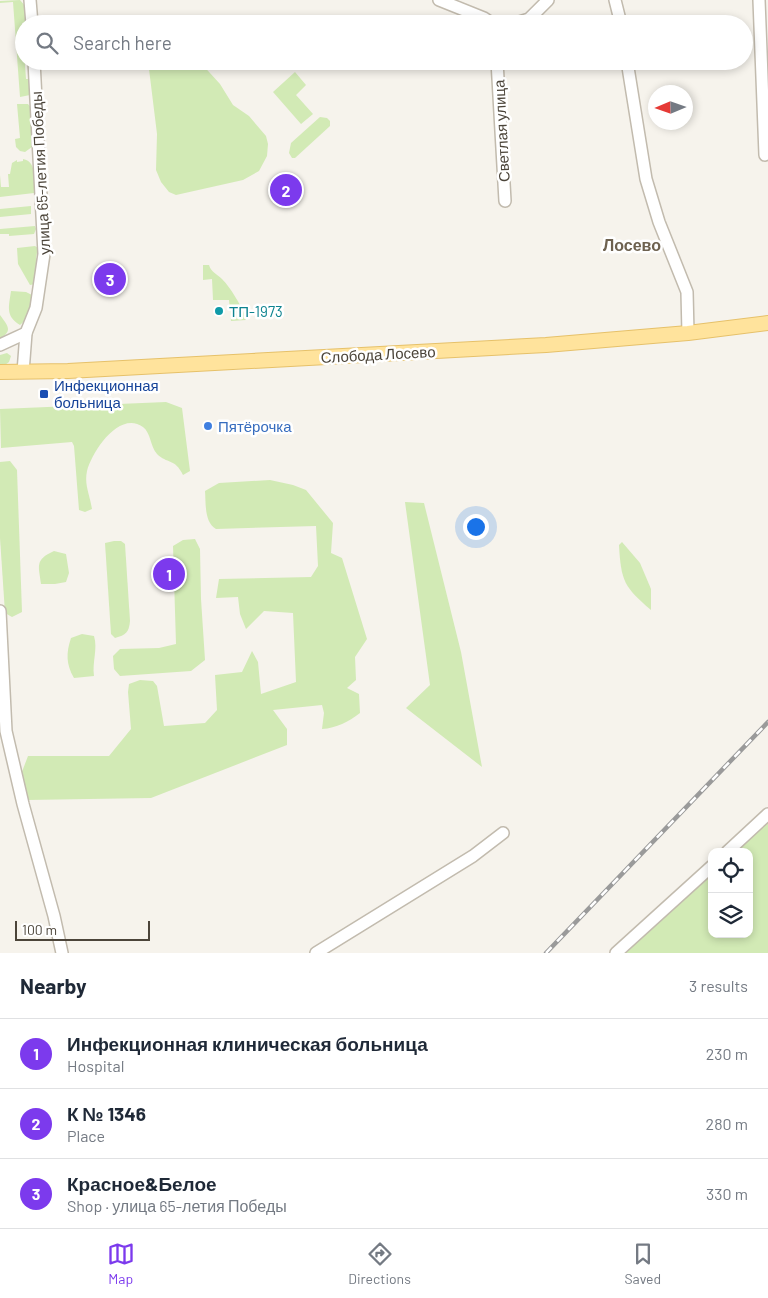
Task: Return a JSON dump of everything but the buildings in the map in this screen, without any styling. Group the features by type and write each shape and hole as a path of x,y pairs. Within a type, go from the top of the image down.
{"main road":[{"name":"Слобода Лосево","path":"0,372 68,371 529,346 688,333 768,323"}],"street":[{"path":"30,0 31,15"},
{"path":"439,0 476,15"},
{"path":"534,15 548,0"},
{"path":"615,0 619,15"},
{"path":"759,0 765,155"},
{"name":"улица 65-летия Победы","path":"22,372 26,333 36,308 44,254 34,70"},
{"name":"Светлая улица","path":"498,70 505,201"},
{"path":"628,70 646,179 659,222 688,292 688,333"},
{"path":"0,345 26,333"},
{"path":"0,611 6,731 22,804 62,953"},
{"path":"731,848 768,814"},
{"path":"316,953 473,856 503,833"},
{"path":"616,953 708,870"}],"green space":[{"path":"20,0 26,7 27,15 15,15 15,29 13,2 0,3 0,1"},
{"path":"18,70 25,70 26,79 31,79 30,95 20,97"},
{"path":"149,70 207,70 220,84 233,105 249,116 266,136 268,144 267,156 259,171 243,180 176,195 169,192 161,182 156,170 157,134"},
{"path":"295,72 306,85 296,95 313,114 301,124 273,92"},
{"path":"17,104 28,104 32,109 34,142 32,147 25,152 20,151 16,147 15,139 20,138"},
{"path":"320,117 327,118 330,121 330,126 295,158 292,158 289,153 291,143"},
{"path":"23,159 28,161 33,168 34,193 0,197 0,175 1,187 9,187 8,174 10,174 12,163 17,160 17,162 23,161"},
{"path":"31,206 31,214 0,217 0,209"},
{"path":"35,226 34,234 9,236 9,234 0,234 0,229"},
{"path":"35,246 38,248 36,258 38,260 35,284 30,285 18,264 17,248"},
{"path":"203,265 209,265 233,293 240,304 246,320 231,321 229,300 213,300 212,279 203,280"},
{"path":"11,291 26,292 32,295 29,317 20,325 15,322 10,314"},
{"path":"0,315 8,330 0,338"},
{"path":"7,353 11,356 9,362 5,365 0,365 0,355"},
{"path":"166,402 182,408 190,471 183,475 177,466 157,454 148,433 143,427 134,423 125,424 116,428 94,454 87,471 86,481 92,509 85,512 79,510 74,446 72,442 1,448 0,409"},
{"path":"10,461 17,470 22,612 12,617 5,613 0,538 0,462"},
{"path":"270,480 306,490 333,523 331,553 342,558 367,639 355,657 356,680 347,688 359,694 360,713 342,724 322,729 324,713 322,705 273,710 287,729 287,745 151,798 27,800 20,777 28,756 109,756 131,729 129,684 140,680 153,681 157,686 164,726 205,723 217,710 215,675 242,672 252,651 258,662 261,694 296,682 293,613 264,611 246,629 240,614 238,597 216,598 219,579 311,577 318,566 316,526 216,529 209,522 206,512 205,491 219,483"},
{"path":"405,502 424,503 461,652 482,767 406,708 430,685"},
{"path":"195,539 200,549 205,660 191,671 120,676 114,669 113,656 120,649 159,648 176,644 173,546 183,540"},
{"path":"121,541 125,544 130,621 126,633 115,638 111,634 105,543"},
{"path":"622,542 640,563 651,589 651,610 630,589 623,575 619,545"},
{"path":"54,551 66,554 69,573 66,582 41,584 39,564 43,557"},
{"path":"82,634 94,636 94,676 74,678 68,663 68,649 71,638"},
{"path":"768,821 768,953 623,953 708,876 708,938 753,938 753,848 738,848"}],"railway":[{"path":"546,953 768,722"}],"place":[{"name":"К № 1346","path":"286,190"},
{"name":"Красное&Белое","path":"110,279"},
{"name":"ТП-1973","path":"219,311"},
{"name":"Инфекционная больница","path":"44,394"},
{"name":"Пятёрочка","path":"208,426"},
{"name":"Инфекционная клиническая больница","path":"169,574"}],"district":[{"name":"Лосево","path":"632,244"}]}
